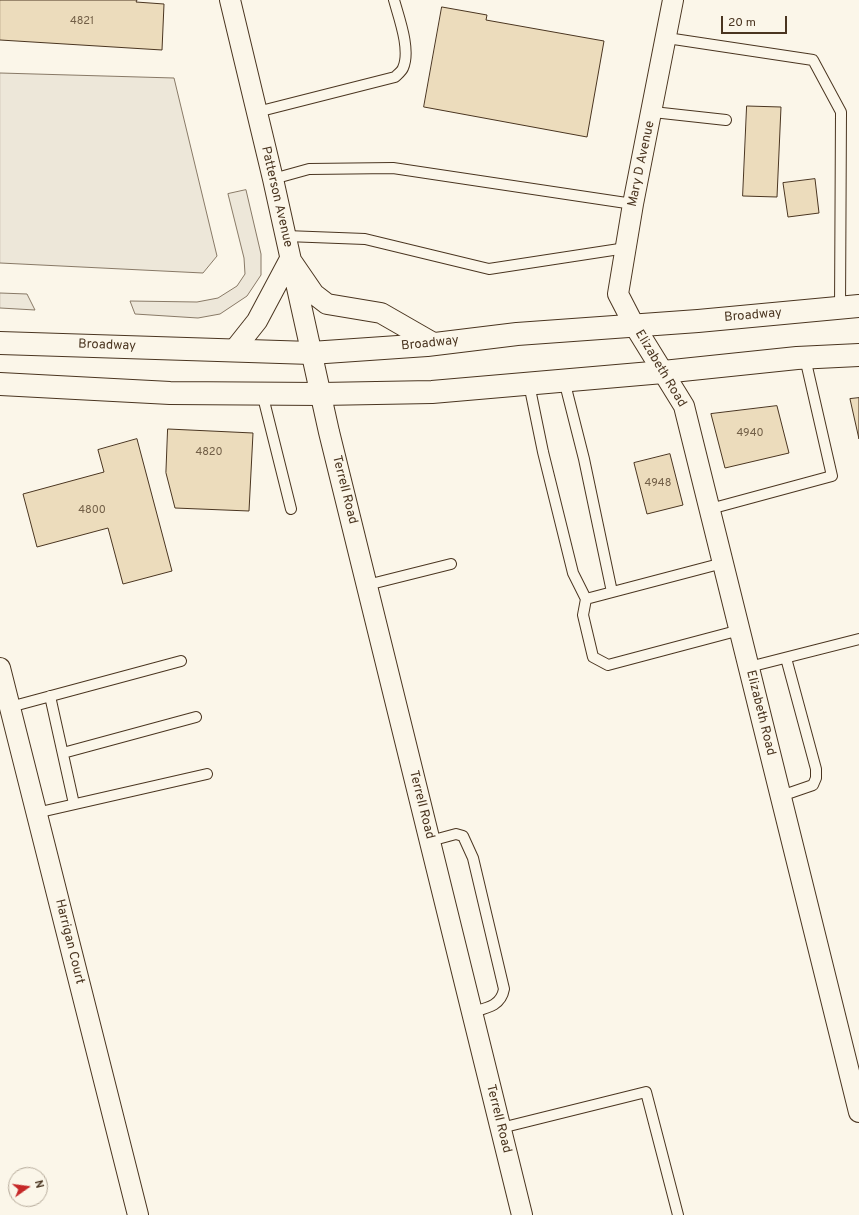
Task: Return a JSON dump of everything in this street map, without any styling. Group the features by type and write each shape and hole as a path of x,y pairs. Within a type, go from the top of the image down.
{"main road":[{"name":"Broadway","path":"0,343 312,353 435,344 517,334 849,307"},
{"path":"0,384 170,393 321,394 432,392 805,358 859,355"}],"street":[{"name":"Patterson Avenue","path":"230,0 273,179 321,394"},
{"name":"Mary D Avenue","path":"634,325 618,294 633,204 653,112 673,0"},
{"path":"234,350 257,321 290,259 314,294 327,304 381,313 435,344"},
{"name":"Elizabeth Road","path":"634,325 684,406 859,1112"},
{"name":"Terrell Road","path":"321,394 522,1215"},
{"name":"Harrigan Court","path":"0,668 138,1215"}],"lane":[{"path":"257,112 395,77 403,69 406,57 403,34 394,0"},
{"path":"667,38 813,60 841,112 849,307"},
{"path":"653,112 726,120"},
{"path":"273,179 309,169 393,168 633,204"},
{"path":"286,236 365,239 489,269 626,248"},
{"path":"710,509 832,476 805,358"},
{"path":"564,380 584,459 612,592"},
{"path":"529,384 543,452 573,573 586,599 583,615 593,657 608,665 740,630"},
{"path":"262,394 291,509"},
{"path":"586,599 723,563"},
{"path":"367,585 451,564"},
{"path":"749,668 859,639"},
{"path":"781,796 813,785 816,778 816,769 786,658"},
{"path":"10,707 181,661"},
{"path":"50,696 74,804"},
{"path":"63,753 196,717"},
{"path":"36,813 206,774"},
{"path":"430,841 456,834 463,836 473,858 504,989 502,997 494,1006 472,1012"},
{"path":"501,1128 646,1092 678,1215"}],"shaded area":[{"path":"0,73 174,78 217,256 203,273 0,263"},
{"path":"246,190 261,254 261,275 247,296 220,314 198,318 135,314 130,301 197,302 218,298 237,286 245,274 244,258 228,194"},
{"path":"0,293 27,294 35,310 0,308"}],"building":[{"path":"0,0 137,0 136,2 164,4 162,50 0,40"},
{"path":"442,7 487,15 486,20 604,41 587,137 424,107"},
{"path":"747,106 781,107 777,197 743,196"},
{"path":"815,179 819,213 788,217 783,183"},
{"path":"859,398 859,439 850,399"},
{"path":"777,406 789,453 725,468 711,414"},
{"path":"168,429 253,433 249,511 175,508 166,473"},
{"path":"137,439 172,571 123,584 108,528 37,547 23,494 104,472 98,450"},
{"path":"670,454 683,505 647,514 634,463"}]}
